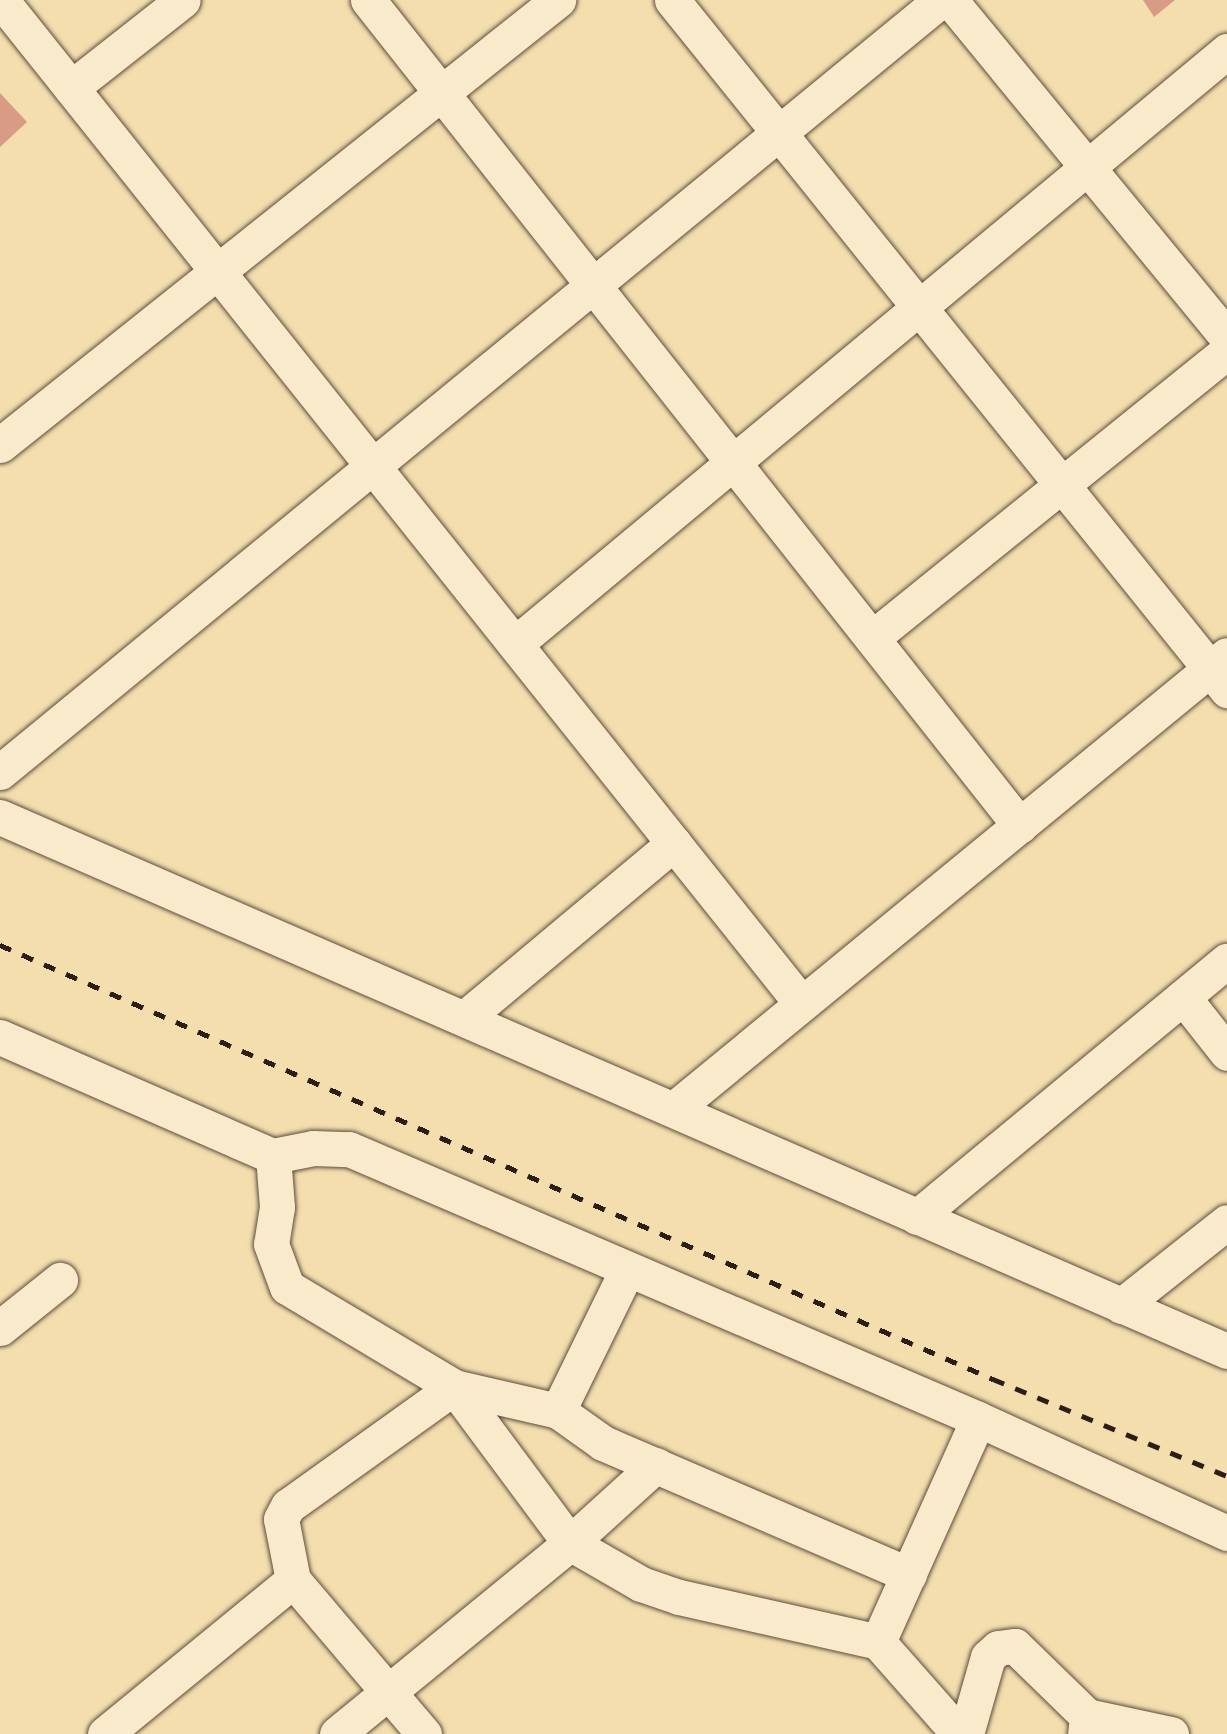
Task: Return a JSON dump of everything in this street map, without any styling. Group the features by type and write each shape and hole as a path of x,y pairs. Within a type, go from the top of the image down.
{"street":[{"path":"1,0 802,1004"},
{"path":"71,88 183,0"},
{"path":"368,0 1020,826"},
{"path":"0,445 558,0"},
{"path":"672,0 1062,485 1221,671 1020,826 674,1109"},
{"path":"0,772 942,0"},
{"path":"950,0 1227,337"},
{"path":"515,644 1227,51"},
{"path":"872,638 1227,352"},
{"path":"0,817 466,1017 1227,1352"},
{"path":"466,1017 674,843"},
{"path":"916,1217 1227,961"},
{"path":"1183,997 1227,1053"},
{"path":"0,1037 272,1156 313,1148 349,1149 626,1272 978,1419 1227,1533"},
{"path":"272,1156 277,1207 271,1244 287,1287 454,1387 558,1411 603,1443 909,1576"},
{"path":"1121,1306 1227,1222"},
{"path":"558,1411 626,1272"},
{"path":"0,1328 60,1280"},
{"path":"454,1387 570,1543 631,1579 679,1597 878,1642 959,1734"},
{"path":"424,1734 293,1580 281,1519 288,1506 454,1387"},
{"path":"878,1642 978,1419"},
{"path":"337,1734 570,1543 656,1465"},
{"path":"114,1731 293,1580"},
{"path":"966,1734 988,1657 998,1648 1015,1646 1086,1725 1171,1734"}],"building":[{"path":"1143,0 1175,0 1154,17"},
{"path":"0,93 27,122 0,147"}],"railway":[{"path":"0,945 993,1379 1227,1476"}]}
